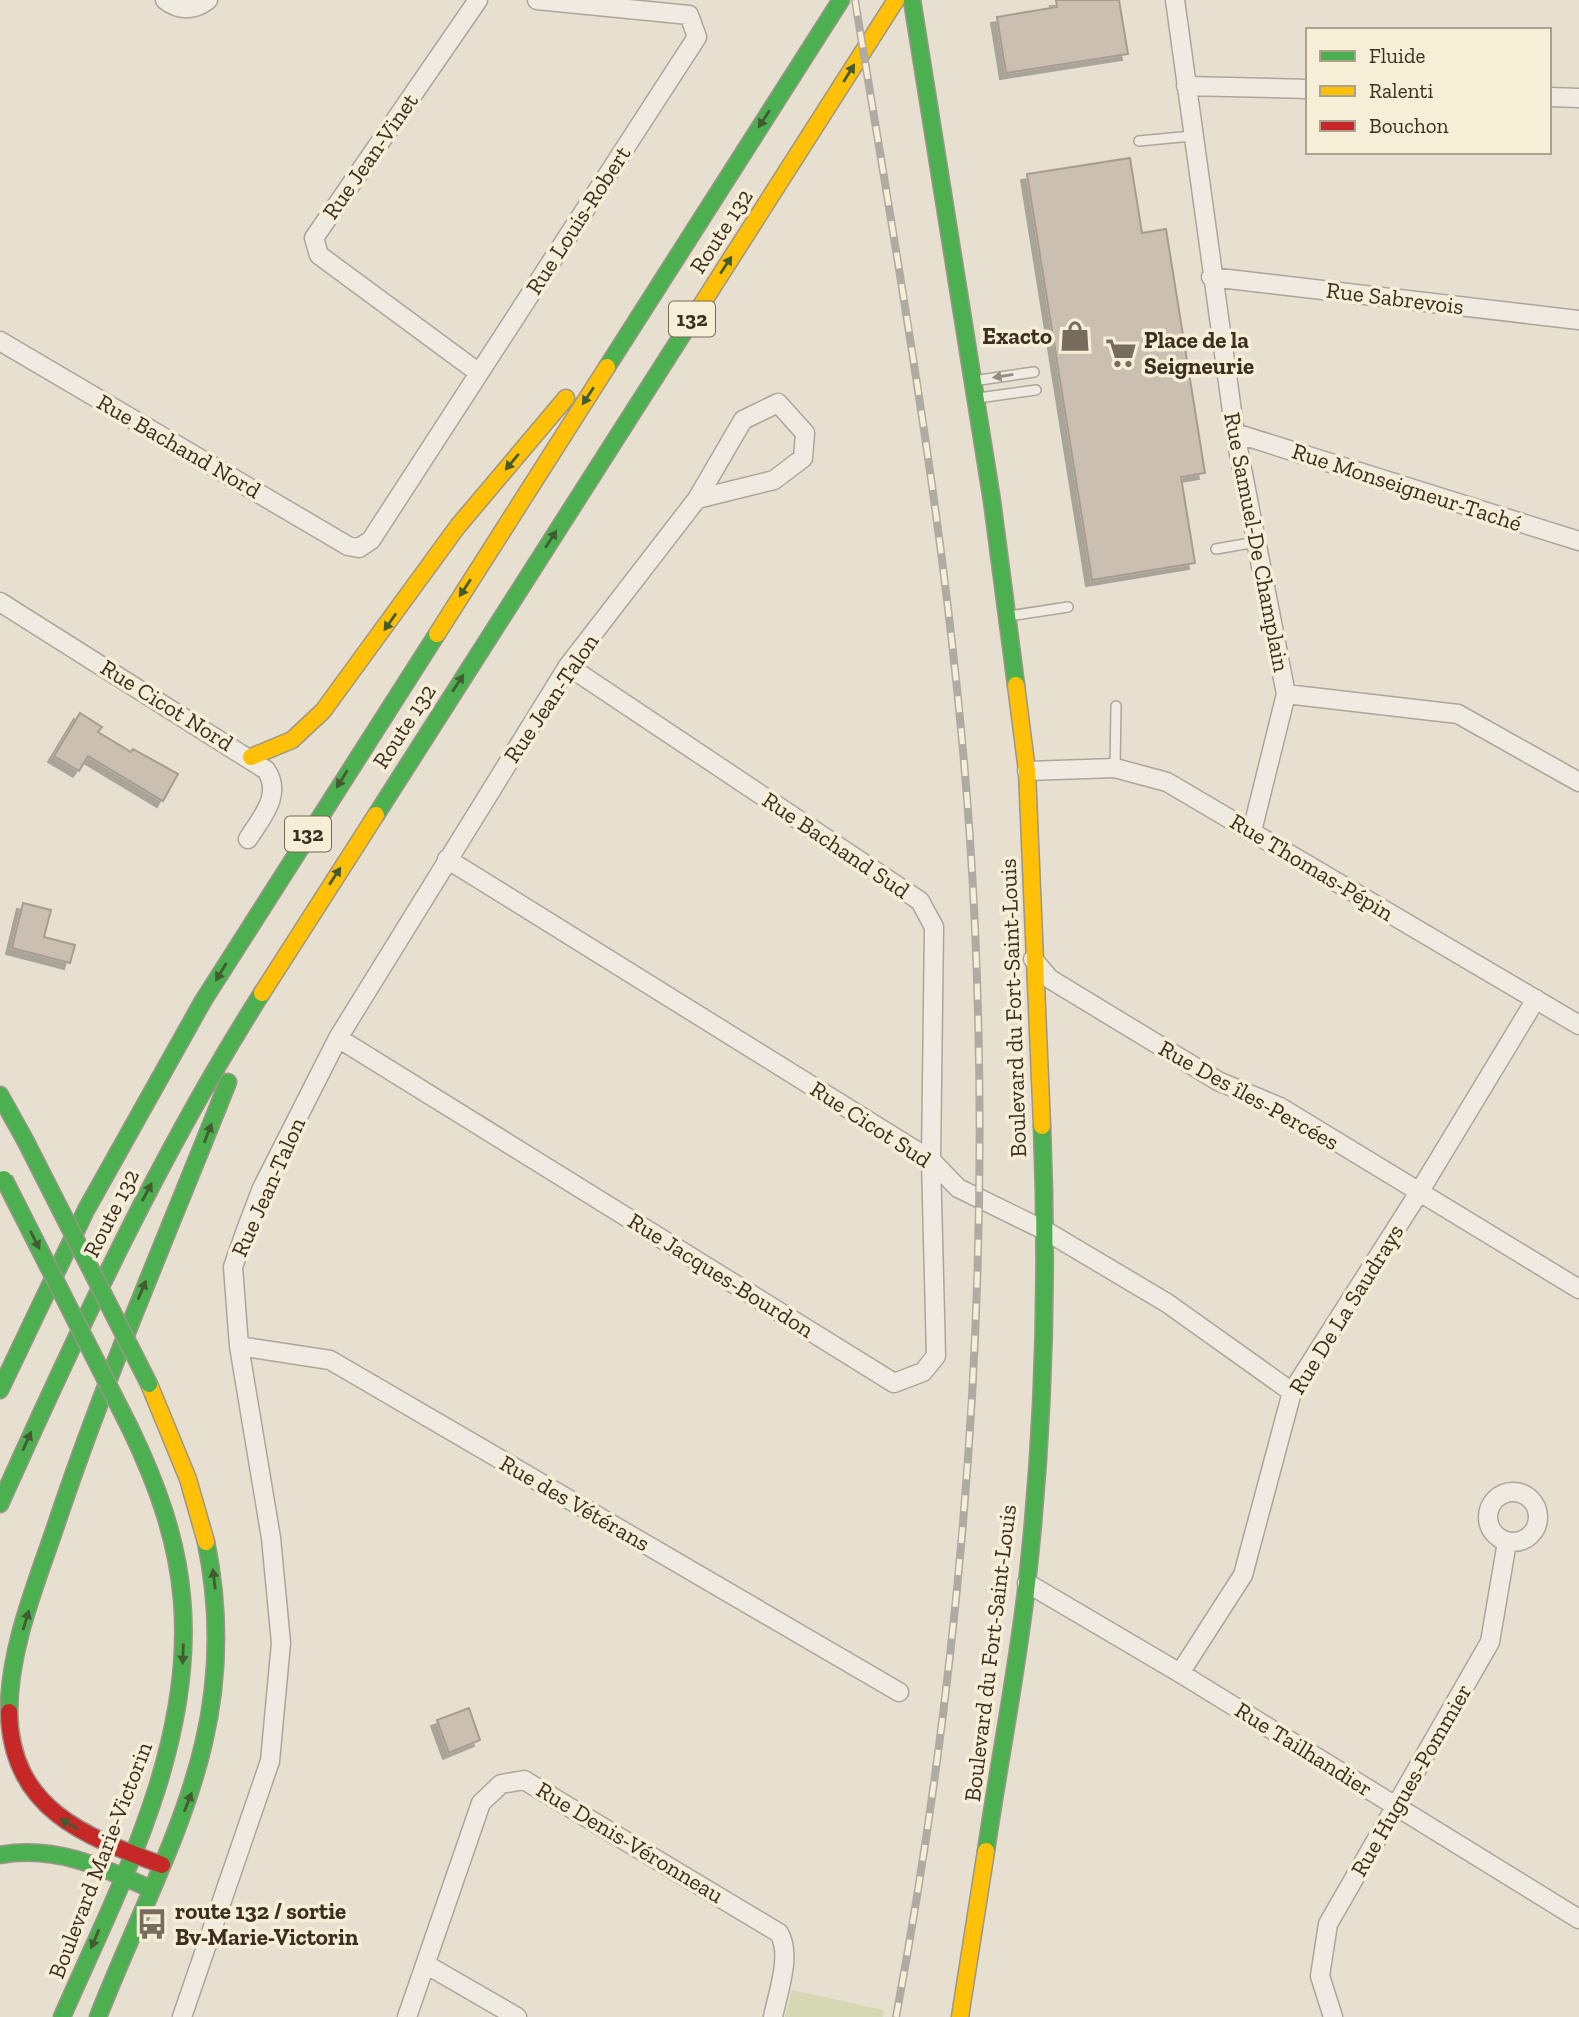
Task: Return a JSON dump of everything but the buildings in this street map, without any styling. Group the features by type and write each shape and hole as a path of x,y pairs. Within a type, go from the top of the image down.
{"main road":[{"name":"Route 132","path":"0,1390 86,1210 203,1001 841,0"},
{"name":"Route 132","path":"0,1504 76,1335 129,1227 264,988 896,0"},
{"name":"Boulevard du Fort-Saint-Louis","path":"912,0 976,399 1027,771 1046,1231 1041,1396 1027,1583 960,2017"},
{"path":"251,757 292,740 323,711 458,526 651,297"},
{"path":"162,1865 86,1834 56,1816 27,1782 16,1758 10,1732 12,1674 44,1561 99,1399 264,988"},
{"path":"0,1095 149,1384 180,1450 201,1513 212,1561 217,1626 214,1692 204,1749 191,1792 98,2017"},
{"name":"Boulevard Marie-Victorin","path":"2,1175 130,1428 160,1496 173,1539 183,1619 181,1683 172,1736 158,1786 62,2017"},
{"path":"0,1855 22,1852 52,1853 122,1876 151,1889"}],"street":[{"path":"164,0 185,9 208,0"},
{"name":"Rue Jean-Vinet","path":"478,0 314,238 319,255 479,373"},
{"name":"Rue Louis-Robert","path":"359,548 371,540 697,37 689,15 537,0"},
{"name":"Rue Samuel-De Champlain","path":"1174,0 1235,433 1286,694 1252,831"},
{"path":"1186,86 1306,89"},
{"path":"1551,97 1579,98"},
{"name":"Rue Sabrevois","path":"1211,277 1579,320"},
{"name":"Rue Bachand Nord","path":"0,341 348,546 359,548"},
{"name":"Rue Jean-Talon","path":"182,2017 267,1772 281,1643 271,1538 239,1346 233,1266 262,1188 338,1038 446,859 568,666 697,499 743,420 778,403 805,433 803,458 774,480 697,499"},
{"name":"Rue Monseigneur-Taché","path":"1235,433 1579,541"},
{"name":"Rue Cicot Nord","path":"0,602 251,757 266,770 273,787 270,802 248,839"},
{"name":"Rue Bachand Sud","path":"568,666 920,901 933,927 931,1160"},
{"path":"1286,694 1458,714 1579,782"},
{"name":"Rue Thomas-Pépin","path":"1027,771 1115,768 1167,782 1579,1025"},
{"name":"Rue Cicot Sud","path":"446,859 931,1160 958,1188 1046,1231 1167,1303 1292,1392"},
{"name":"Rue Des îles-Percées","path":"1033,958 1050,979 1218,1081 1280,1107 1418,1194 1579,1290"},
{"name":"Rue De La Saudrays","path":"1180,1673 1242,1575 1292,1392 1418,1194 1536,999"},
{"name":"Rue Jacques-Bourdon","path":"338,1038 894,1383 923,1372 936,1356 931,1160"},
{"name":"Rue des Vétérans","path":"239,1346 330,1360 899,1692"},
{"name":"Rue Hugues-Pommier","path":"1333,2017 1320,1976 1328,1923 1398,1807 1490,1642 1507,1542"},
{"name":"Rue Tailhandier","path":"1027,1583 1180,1673 1579,1919"},
{"name":"Rue Denis-Véronneau","path":"407,2017 481,1803 501,1784 524,1780 779,1933 784,1942 785,1953 773,2017"},
{"path":"427,1965 517,2017"}],"lane":[{"path":"1139,141 1192,136"},
{"path":"973,381 1034,372"},
{"path":"976,399 1036,390"},
{"path":"1216,549 1256,541"},
{"path":"1007,616 1068,607"},
{"path":"1115,768 1116,706"}],"green space":[{"path":"792,1990 884,2010 883,2017 785,2017"}],"railway":[{"path":"855,0 922,418 950,628 970,839 980,1134 970,1430 958,1578 942,1725 896,2017"}],"traffic: fast":[{"path":"607,367 841,0"},
{"path":"912,0 992,501 1016,685"},
{"path":"376,815 686,329"},
{"path":"0,1390 86,1210 203,1001 437,634"},
{"path":"0,1504 122,1244 224,1054 262,993"},
{"path":"9,1712 13,1665 24,1618 39,1573 117,1359 228,1082"},
{"path":"0,1095 25,1140"},
{"path":"986,1851 1023,1616 1033,1526 1043,1354 1045,1240 1042,1126"},
{"path":"25,1140 149,1384"},
{"path":"4,1179 130,1428"},
{"path":"62,2017 107,1918 148,1814 165,1762 177,1708 183,1654 179,1576 164,1511 130,1428"},
{"path":"98,2017 171,1843 191,1787 206,1731 215,1672 215,1610 206,1542"},
{"path":"0,1855 40,1853 78,1860 151,1889"}],"traffic: slow":[{"path":"686,329 896,0"},
{"path":"437,634 607,367"},
{"path":"251,757 292,740 323,711 458,526 566,398"},
{"path":"1016,685 1027,771 1042,1126"},
{"path":"262,993 376,815"},
{"path":"149,1384 188,1479 206,1542"},
{"path":"960,2017 986,1851"}],"traffic: jam":[{"path":"9,1712 13,1745 23,1773 38,1795 57,1814 80,1829 162,1865"}],"place":[{"name":"Exacto","path":"1075,336"},
{"name":"Place de la Seigneurie","path":"1121,353"},
{"name":"route 132 / sortie Bv-Marie-Victorin","path":"152,1924"}]}
